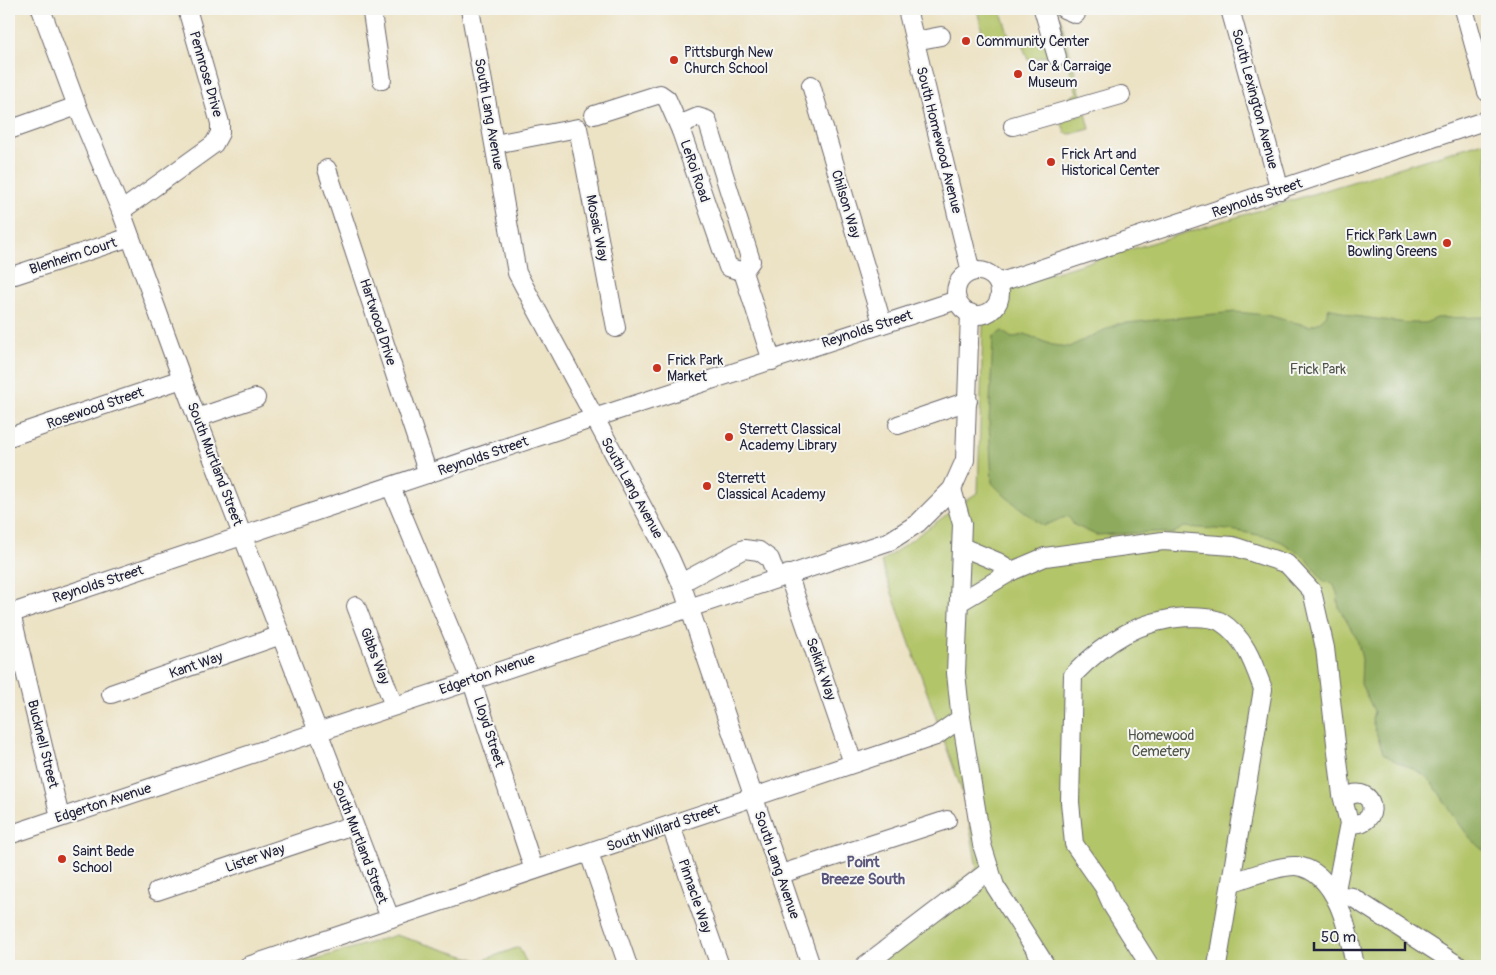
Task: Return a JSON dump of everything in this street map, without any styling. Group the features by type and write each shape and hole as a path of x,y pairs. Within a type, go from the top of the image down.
{"street":[{"name":"South Murtland Street","path":"41,9 77,106 121,212 182,379 390,918"},
{"name":"Pennrose Drive","path":"121,212 214,144 220,134 220,123 187,9"},
{"path":"375,9 372,13 382,80"},
{"name":"South Lang Avenue","path":"470,9 517,273 670,558 691,606 811,966"},
{"name":"South Homewood Avenue","path":"907,9 971,272"},
{"path":"1043,9 1057,57"},
{"name":"South Lexington Avenue","path":"1230,9 1280,190"},
{"path":"1464,9 1487,92"},
{"path":"914,41 941,36"},
{"name":"Chilson Way","path":"811,85 882,323"},
{"path":"594,115 660,94 667,99 681,130"},
{"path":"1013,126 1121,95"},
{"path":"9,130 77,106"},
{"name":"LeRoi Road","path":"698,117 707,120 752,261 743,272 728,267 681,130 686,122 698,117"},
{"name":"Reynolds Street","path":"998,283 1487,120"},
{"name":"Mosaic Way","path":"494,144 578,128 616,328"},
{"name":"Hartwood Drive","path":"327,169 428,474"},
{"name":"Blenheim Court","path":"15,275 130,237"},
{"path":"982,271 990,274 998,283 1000,297 993,308 979,315 970,313 962,308 957,300 958,285 961,278 971,272 982,271"},
{"path":"743,272 772,360"},
{"name":"Reynolds Street","path":"10,613 594,418 957,300"},
{"path":"970,313 965,460 952,489 962,524 956,672 961,718 982,845 995,886 1046,966"},
{"name":"Rosewood Street","path":"9,437 182,379"},
{"path":"197,418 256,398"},
{"path":"898,425 968,401"},
{"name":"Lloyd Street","path":"391,487 471,679 534,870"},
{"name":"Edgerton Avenue","path":"9,835 471,679 890,541 918,523 952,489"},
{"path":"960,602 1012,571 1045,557 1162,541 1232,546 1286,564 1312,591 1325,648 1349,823 1335,895"},
{"path":"962,547 998,562 1012,571"},
{"name":"Selkirk Way","path":"681,583 744,549 759,551 770,560 783,576 853,763"},
{"name":"Gibbs Way","path":"356,606 394,706"},
{"name":"Bucknell Street","path":"10,613 60,817"},
{"path":"1150,966 1113,907 1104,887 1074,844 1070,802 1074,674 1091,656 1134,628 1153,621 1195,617 1220,621 1245,646 1263,689 1217,966"},
{"name":"Kant Way","path":"111,694 282,635"},
{"name":"South Willard Street","path":"248,966 936,736 961,718"},
{"path":"1345,798 1352,794 1361,793 1368,798 1372,806 1371,814 1366,821 1358,824 1349,823"},
{"path":"781,874 947,820"},
{"name":"Lister Way","path":"157,891 353,825"},
{"name":"Pinnacle Way","path":"671,826 720,966"},
{"path":"589,853 628,966"},
{"path":"1232,882 1296,866 1320,878 1335,895 1348,929 1355,966"},
{"path":"864,966 990,870"},
{"path":"1335,895 1352,897 1459,966"}],"green space":[{"path":"977,9 1000,9 1009,36 987,42 984,40"},
{"path":"1058,17 1060,17 1072,60 1068,61"},
{"path":"1046,34 1051,55 1028,60 1021,41"},
{"path":"1074,68 1082,101 1070,104 1069,98 1077,93 1070,69"},
{"path":"1086,113 1090,129 1071,134 1065,133 1061,120"},
{"name":"Homewood Cemetery","path":"1487,141 1487,966 856,966 977,868 965,800 881,562 978,492 983,325 1002,309 1013,285"},
{"name":"Frick Park","path":"1329,307 1353,316 1407,323 1425,323 1437,318 1487,317 1487,852 1473,841 1427,778 1383,753 1372,720 1374,711 1361,684 1362,659 1357,639 1339,608 1337,593 1333,583 1324,582 1307,559 1282,542 1269,537 1231,530 1184,527 1172,534 1155,532 1096,535 1074,525 1068,516 1043,526 1005,496 992,483 989,423 993,337 1002,331 1012,338 1025,334 1052,345 1069,347 1117,324 1235,312 1266,315 1309,326 1318,323 1326,316"},
{"path":"396,935 481,961 519,947 528,966 293,966"}],"place":[{"name":"Community Center","path":"966,41"},
{"name":"Pittsburgh New Church School","path":"674,60"},
{"name":"Car & Carraige Museum","path":"1018,74"},
{"name":"Frick Art and Historical Center","path":"1051,162"},
{"name":"Frick Park Lawn Bowling Greens","path":"1447,243"},
{"name":"Frick Park Market","path":"657,368"},
{"name":"Sterrett Classical Academy Library","path":"729,437"},
{"name":"Sterrett Classical Academy","path":"707,486"},
{"name":"Saint Bede School","path":"62,859"}],"district":[{"name":"Point Breeze South","path":"863,870"}]}
